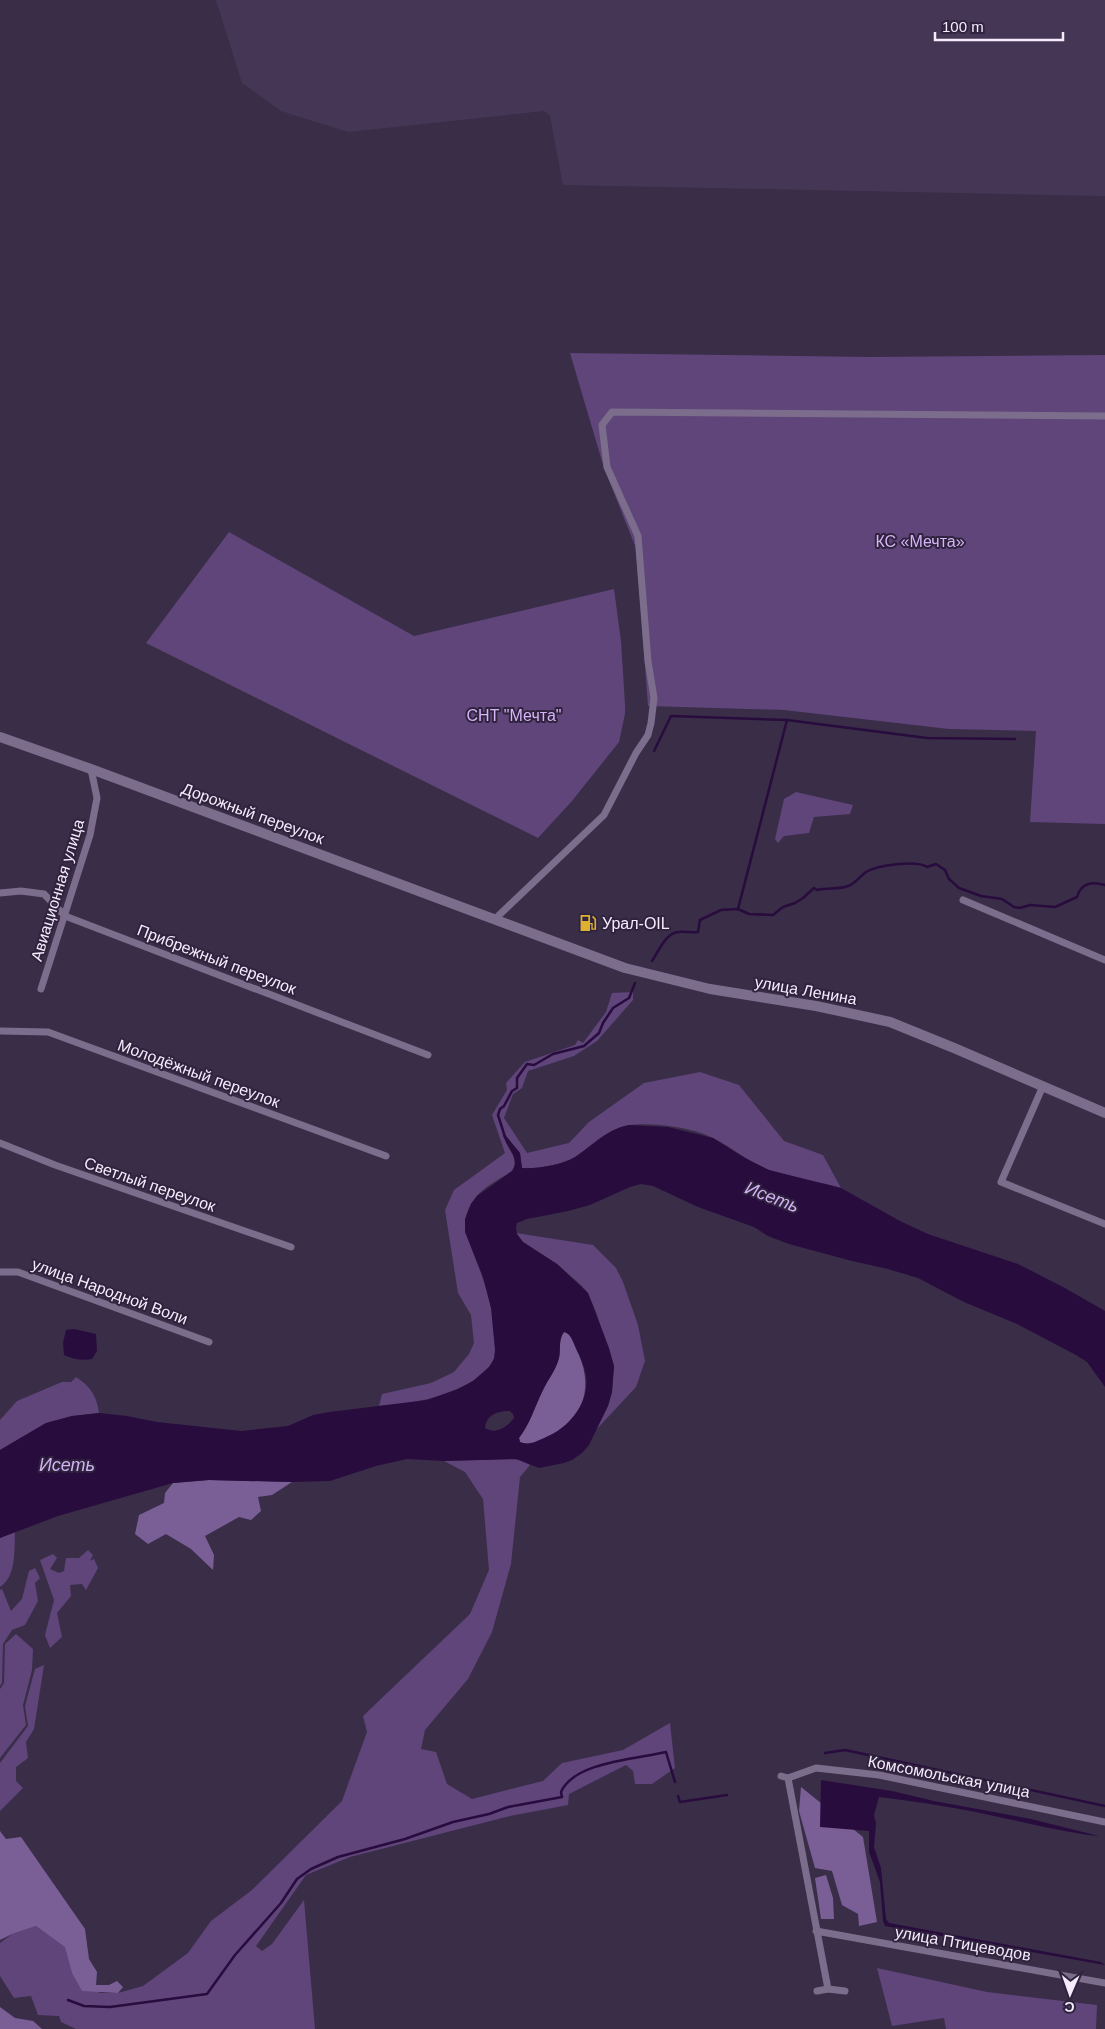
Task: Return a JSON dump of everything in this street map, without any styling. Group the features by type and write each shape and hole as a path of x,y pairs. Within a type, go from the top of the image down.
{"main road":[{"name":"Дорожный переулок","path":"0,738 91,769 495,919"},
{"name":"улица Ленина","path":"495,919 647,975 710,990 843,1011 890,1022 1105,1113"}],"street":[{"path":"495,919 604,815 650,729 654,698 648,661 638,536 607,467 602,425 612,412 1105,416"},
{"name":"Авиационная улица","path":"41,989 66,916 90,835 97,798 91,769"},
{"name":"Прибрежный переулок","path":"0,893 21,891 44,894 66,916 428,1055"},
{"path":"963,900 1105,960"},
{"name":"Молодёжный переулок","path":"0,1032 48,1032 386,1156"},
{"path":"1043,1086 1001,1182 1105,1224"},
{"name":"Светлый переулок","path":"0,1143 55,1165 291,1247"},
{"name":"улица Народной Воли","path":"0,1272 18,1272 209,1342"},
{"name":"Комсомольская улица","path":"816,1931 785,1777 816,1768 879,1775 1105,1822"},
{"path":"816,1931 828,1989"},
{"name":"улица Птицеводов","path":"816,1931 1105,1983"},
{"path":"817,1991 828,1989 845,1991"}],"shaded area":[{"path":"216,0 1105,0 1105,196 563,185 550,116 544,111 348,132 281,111 242,83"},
{"path":"564,1332 567,1332 572,1338 582,1362 585,1376 583,1401 578,1412 570,1422 559,1431 533,1443 520,1442 519,1438 558,1362 561,1338"},
{"path":"209,1480 292,1482 272,1495 258,1497 261,1511 251,1520 239,1517 205,1536 214,1555 213,1570 191,1549 166,1534 148,1544 135,1534 139,1515 164,1503 165,1493 173,1483"},
{"path":"801,1787 863,1837 877,1922 859,1926 858,1914 842,1905 832,1871 815,1868 799,1811"},
{"path":"0,1831 6,1839 21,1837 85,1929 89,1959 97,1972 96,1985 109,1985 117,1981 123,1987 118,1993 82,1991 72,1973 65,1947 36,1926 0,1940"},
{"path":"826,1875 833,1898 834,1919 821,1919 815,1878"},
{"path":"0,2007 15,2018 33,2021 42,2029 0,2029"}],"green space":[{"name":"КС «Мечта»","path":"570,353 870,357 1105,355 1105,824 1030,822 1036,731 949,729 784,710 648,706 636,548 604,468"},
{"name":"СНТ \"Мечта\"","path":"229,532 414,636 614,589 621,641 625,705 619,742 572,801 538,838 146,643"},
{"path":"796,792 853,805 850,814 814,817 809,833 784,836 778,843 775,839 784,799"},
{"path":"633,992 633,1000 597,1041 574,1056 528,1071 522,1088 513,1094 504,1118 527,1153 569,1143 589,1122 644,1083 700,1072 739,1085 784,1141 823,1155 841,1188 771,1171 706,1135 673,1126 638,1124 621,1127 613,1130 574,1158 555,1165 534,1168 522,1168 520,1153 505,1135 505,1140 515,1161 512,1171 476,1196 466,1216 466,1230 483,1280 494,1322 496,1348 494,1358 484,1373 456,1390 422,1400 379,1406 382,1394 431,1383 454,1372 469,1354 474,1343 471,1315 458,1293 445,1210 454,1190 505,1153 492,1115 507,1090 506,1083 525,1062 575,1045 578,1040 583,1043 606,1012 612,993"},
{"path":"516,1233 593,1245 616,1268 623,1282 638,1325 645,1361 636,1387 594,1432 608,1406 612,1392 614,1366 596,1312 588,1293 582,1286 557,1264 523,1242"},
{"path":"76,1377 92,1392 97,1401 99,1413 72,1416 46,1423 0,1450 0,1420 17,1401 62,1382 71,1382"},
{"path":"521,1460 530,1465 520,1477 511,1564 492,1632 468,1679 425,1730 421,1749 436,1752 447,1784 472,1799 543,1781 562,1763 623,1750 670,1723 675,1768 652,1784 635,1784 633,1771 626,1765 569,1794 568,1805 510,1816 350,1857 306,1875 256,1946 262,1951 272,1944 304,1900 315,2029 76,2029 61,2022 59,2016 38,2015 31,1996 14,1998 0,1976 0,1943 12,1934 36,1926 66,1947 72,1973 100,1993 118,1993 143,1986 188,1953 211,1921 252,1890 342,1801 367,1732 363,1716 470,1614 489,1570 483,1499 465,1472 444,1461"},
{"path":"15,1531 12,1569 0,1587 0,1538"},
{"path":"88,1550 93,1555 90,1561 94,1559 98,1568 86,1590 82,1584 70,1585 71,1596 57,1613 62,1637 50,1648 45,1635 54,1600 40,1560 53,1554 57,1558 50,1569 59,1573 64,1571 66,1558 79,1558"},
{"path":"35,1568 40,1578 35,1583 38,1601 25,1625 12,1630 3,1644 2,1683 0,1686 0,1590 2,1589 11,1611 22,1599 29,1571"},
{"path":"16,1634 33,1649 32,1670 23,1705 26,1725 0,1758 0,1689 4,1683 5,1644"},
{"path":"44,1665 34,1729 26,1742 28,1758 16,1767 16,1781 23,1788 0,1811 0,1763 28,1726 25,1706 35,1669"},
{"path":"877,1968 987,1992 1097,2005 1096,2029 946,2029 944,2018 892,2026"}],"water":[{"name":"Исеть","path":"629,1125 668,1127 713,1138 769,1170 841,1188 900,1221 928,1234 1018,1264 1063,1287 1105,1311 1105,1387 1087,1362 1076,1355 1017,1324 964,1302 918,1278 789,1244 768,1236 754,1227 698,1207 653,1186 641,1184 590,1205 527,1219 517,1223 516,1227 517,1234 523,1242 557,1264 588,1293 614,1366 612,1392 608,1406 589,1445 572,1460 539,1468 516,1459 444,1461 407,1459 376,1466 330,1481 209,1480 173,1483 58,1516 0,1538 0,1450 46,1423 72,1416 99,1413 157,1422 241,1431 288,1426 313,1415 330,1412 427,1400 458,1389 473,1381 489,1367 494,1359 495,1350 491,1308 483,1277 465,1232 465,1219 471,1204 477,1196 512,1171 515,1162 514,1157 503,1135 520,1153 522,1168 535,1168 570,1160 607,1134","holes":["564,1332 572,1339 582,1361 586,1376 585,1395 576,1413 563,1427 533,1442 520,1442 519,1438 558,1362 561,1338","510,1411 514,1418 508,1424 501,1429 493,1431 485,1428 487,1420 492,1415"]},
{"path":"74,1329 96,1334 97,1351 92,1359 71,1358 64,1355 63,1343 66,1330"},
{"path":"821,1780 892,1791 934,1801 1031,1819 1099,1836 1064,1831 960,1809 879,1797 874,1815 876,1823 874,1847 881,1868 886,1919 889,1923 1101,1962 1105,1965 885,1926 880,1882 869,1852 869,1831 820,1827"}],"waterway":[{"path":"654,751 671,716 787,720 738,909"},
{"path":"787,720 927,738 1015,739"},
{"path":"652,961 663,944 674,933 698,932 700,920 721,910 738,909 749,914 773,915 783,907 803,898 814,888 817,890 851,885 866,872 888,865 915,864 927,867 936,864 945,870 949,879 959,888 981,896 1002,899 1014,907 1020,908 1030,905 1055,907 1077,897 1081,889 1088,884 1105,885"},
{"path":"505,1137 498,1115 512,1091 517,1088 517,1078 527,1064 534,1065 553,1054 584,1046 599,1033 613,1008 629,998 635,983"},
{"path":"825,1753 845,1750 1105,1806"},
{"path":"68,2000 84,2006 110,2007 207,1994 235,1955 281,1903 297,1879 311,1869 338,1857 405,1839 453,1822 489,1814 508,1807 562,1797 561,1792 568,1782 579,1774 607,1763 666,1752 675,1782"},
{"path":"678,1796 680,1802 727,1795"}],"place":[{"name":"Урал-OIL","path":"588,923"}]}
